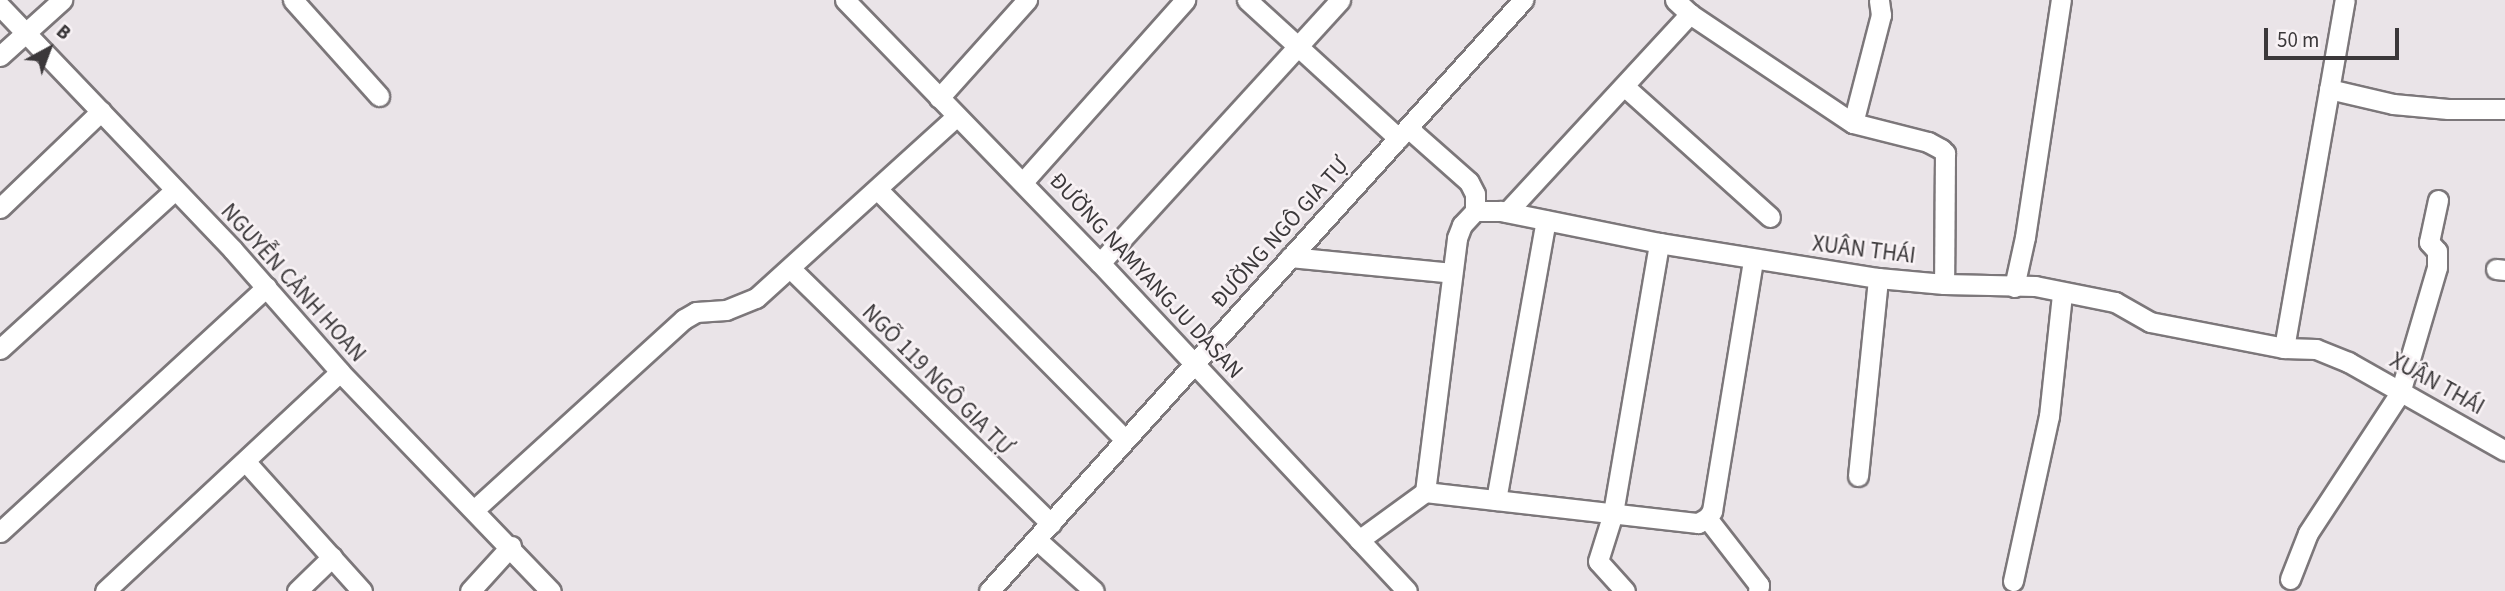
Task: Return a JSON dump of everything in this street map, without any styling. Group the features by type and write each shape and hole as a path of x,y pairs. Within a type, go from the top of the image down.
{"street":[{"path":"0,56 62,0"},
{"path":"293,0 379,96"},
{"name":"ĐƯỜNG NAMYANGJU DASAN","path":"845,0 1100,263 1407,591"},
{"path":"939,98 1027,0"},
{"path":"1023,183 1185,0"},
{"path":"1247,0 1403,133 1474,187 1475,211 1462,225 1457,238 1425,492"},
{"path":"1100,263 1340,0"},
{"name":"ĐƯỜNG NGÔ GIA TỰ","path":"997,589 1125,440 1523,0"},
{"path":"1675,0 1690,14 1853,123 1928,142 1945,153 1944,284"},
{"path":"1853,123 1881,15 1879,0"},
{"path":"2014,287 2025,237 2061,0"},
{"path":"2284,348 2344,0"},
{"name":"NGUYỄN CẢNH HOAN","path":"0,6 266,287 340,372 511,546 551,591"},
{"path":"1507,212 1690,14"},
{"path":"1624,86 1770,217"},
{"path":"2329,89 2393,104 2448,109 2505,109"},
{"path":"0,208 101,111"},
{"path":"475,509 684,319 696,312 726,310 748,302 791,270 957,116"},
{"path":"0,349 175,190"},
{"path":"878,190 1125,440"},
{"path":"2290,579 2308,533 2400,393 2437,267 2437,251 2429,242 2438,200"},
{"name":"XUÂN THÁI","path":"1475,211 1507,212 1753,260 1878,278 1944,284 2035,286 2115,302 2150,322 2284,348 2316,349 2348,362 2505,451"},
{"path":"1496,500 1546,220"},
{"path":"1625,591 1598,561 1613,513 1659,243"},
{"path":"1290,257 1452,273"},
{"path":"1359,540 1425,492 1698,523 1707,518 1712,511 1753,260"},
{"name":"NGÕ 119 NGÔ GIA TỰ","path":"791,270 1051,524"},
{"path":"1858,476 1878,278"},
{"path":"0,532 266,287"},
{"path":"2013,581 2053,391 2063,293"},
{"path":"106,591 340,372"},
{"path":"245,461 362,591"},
{"path":"1707,518 1759,584 1758,591"},
{"path":"1037,540 1094,591"},
{"path":"470,591 511,546"},
{"path":"297,591 332,557"}]}
